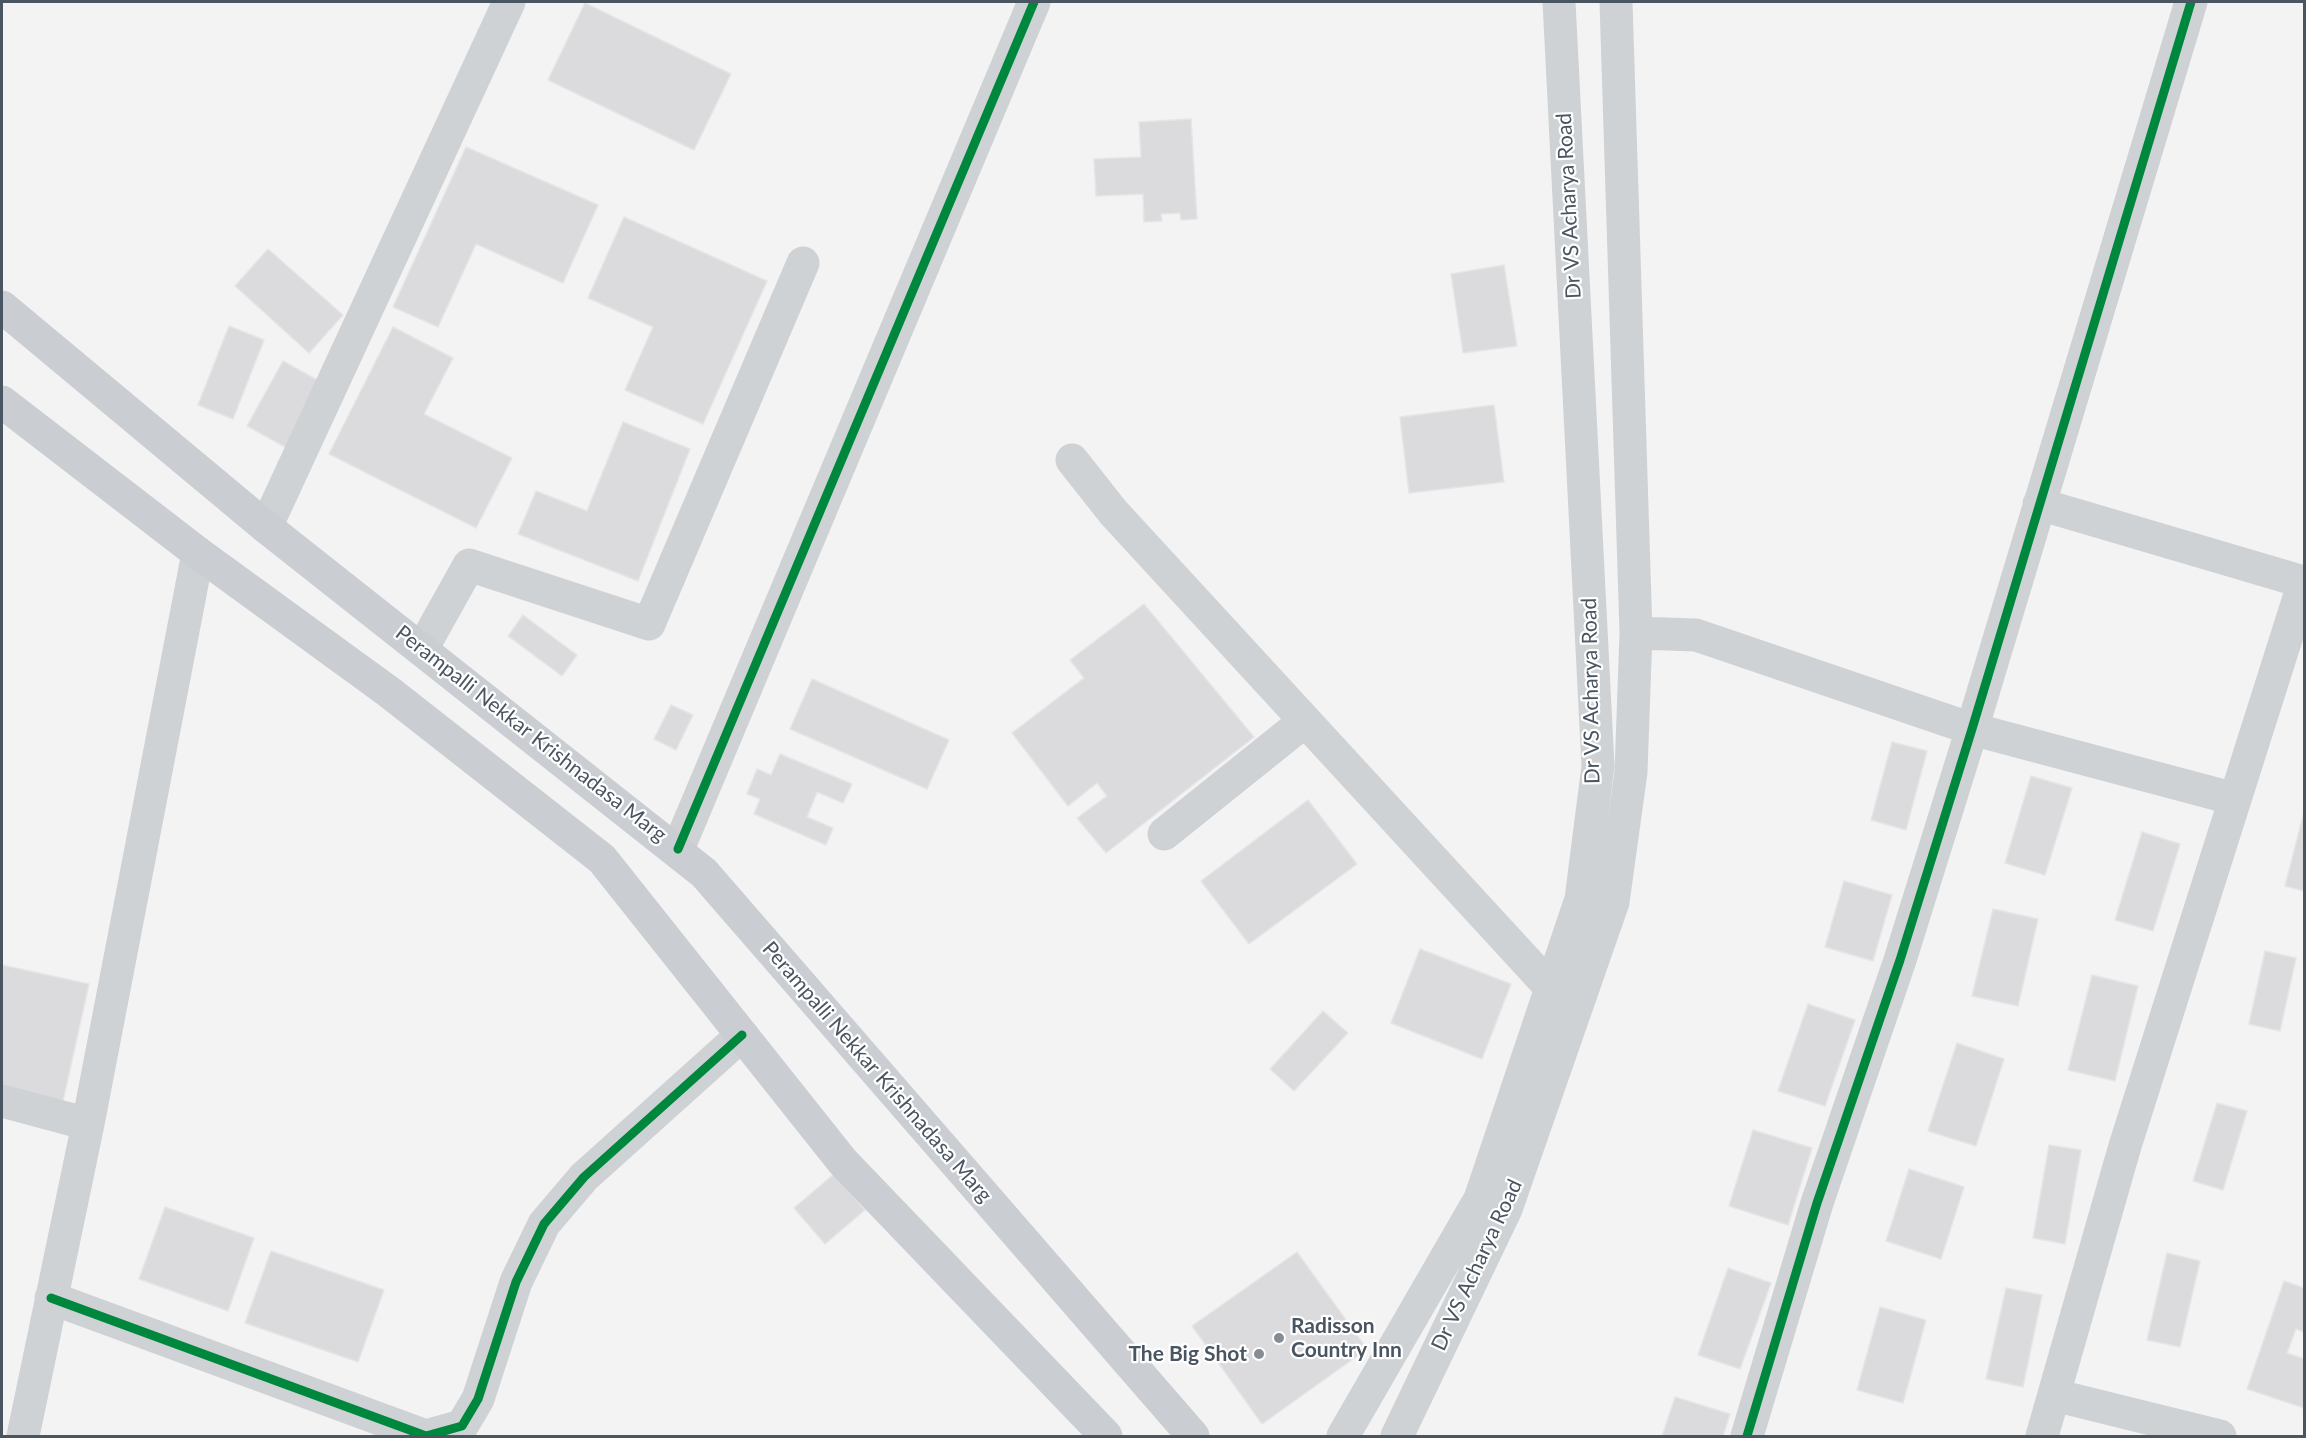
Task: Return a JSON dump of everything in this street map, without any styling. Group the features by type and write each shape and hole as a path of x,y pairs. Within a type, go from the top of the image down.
{"main road":[{"name":"Perampalli Nekkar Krishnadasa Marg","path":"2,307 266,527 678,849 704,873 1193,1437"},
{"path":"2,402 198,553 389,692 602,859 843,1162 1106,1437"}],"street":[{"path":"266,527 509,2"},
{"path":"678,849 1034,2"},
{"name":"Dr VS Acharya Road","path":"1343,1437 1480,1199 1581,899 1598,766 1559,2"},
{"name":"Dr VS Acharya Road","path":"1396,1437 1506,1209 1613,902 1632,772 1636,633 1616,2"},
{"path":"1748,1437 1817,1203 1900,960 1972,729 2192,2"},
{"path":"422,649 469,565 649,624 804,263"},
{"path":"1072,460 1113,512 1551,988"},
{"path":"2039,504 2304,582 2125,1146 2042,1437"},
{"path":"23,1437 88,1124 198,553"},
{"path":"1636,633 1696,635 1972,729 2235,800"},
{"path":"1164,834 1305,721"},
{"path":"51,1298 426,1436 462,1426 478,1399 516,1282 544,1224 584,1177 742,1035"},
{"path":"2,1101 88,1124"},
{"path":"2054,1395 2220,1437"}],"building":[{"path":"585,3 731,74 694,150 548,80"},
{"path":"1191,119 1197,219 1181,220 1180,213 1161,214 1162,221 1144,222 1143,194 1096,196 1094,159 1141,157 1139,122"},
{"path":"466,147 598,205 563,283 476,244 438,327 393,307"},
{"path":"624,217 767,281 703,424 625,390 653,327 588,298"},
{"path":"268,249 343,315 309,353 235,286"},
{"path":"1504,265 1517,346 1463,353 1451,274"},
{"path":"229,326 264,340 233,419 198,405"},
{"path":"393,327 453,358 424,414 512,458 476,528 329,454"},
{"path":"283,361 323,383 287,448 247,426"},
{"path":"1494,405 1504,482 1409,493 1400,417"},
{"path":"623,422 690,449 638,581 518,534 536,491 587,511"},
{"path":"1144,604 1254,737 1106,853 1077,818 1107,796 1097,783 1068,806 1012,733 1084,678 1070,660"},
{"path":"523,615 577,655 562,676 508,636"},
{"path":"812,679 949,740 927,789 790,729"},
{"path":"671,705 693,715 676,750 654,739"},
{"path":"1892,742 1927,751 1906,830 1871,820"},
{"path":"780,754 852,784 843,803 817,792 807,817 833,828 826,845 754,814 760,799 747,794 757,769 771,775"},
{"path":"2031,776 2072,788 2045,875 2005,863"},
{"path":"1308,800 1357,864 1249,944 1201,881"},
{"path":"2304,812 2304,891 2285,886"},
{"path":"2142,832 2180,844 2153,931 2115,920"},
{"path":"1844,881 1892,895 1873,961 1825,947"},
{"path":"1993,909 2038,919 2018,1006 1972,996"},
{"path":"1420,949 1511,984 1482,1059 1391,1023"},
{"path":"2265,951 2296,958 2280,1031 2249,1024"},
{"path":"2,965 89,984 63,1101 2,1088"},
{"path":"2092,975 2138,986 2115,1081 2068,1070"},
{"path":"1808,1004 1855,1020 1825,1106 1778,1091"},
{"path":"1323,1011 1348,1033 1294,1091 1270,1069"},
{"path":"1957,1043 2004,1059 1976,1146 1928,1131"},
{"path":"2217,1103 2247,1111 2223,1190 2193,1181"},
{"path":"1753,1130 1812,1148 1788,1225 1729,1206"},
{"path":"2049,1145 2081,1150 2065,1244 2033,1238"},
{"path":"1909,1169 1964,1187 1941,1259 1886,1241"},
{"path":"834,1174 865,1210 825,1244 794,1208"},
{"path":"165,1207 254,1238 228,1311 139,1279"},
{"path":"271,1251 384,1290 358,1362 245,1323"},
{"name":"Radisson Country Inn","path":"1297,1252 1367,1349 1262,1424 1192,1326"},
{"path":"2167,1253 2200,1261 2180,1347 2147,1340"},
{"path":"1728,1268 1771,1283 1740,1369 1698,1355"},
{"path":"2284,1281 2304,1288 2304,1332 2296,1329 2287,1353 2304,1359 2304,1408 2247,1389"},
{"path":"2006,1288 2042,1295 2023,1387 1986,1379"},
{"path":"1880,1307 1926,1320 1903,1403 1857,1390"},
{"path":"1675,1397 1730,1414 1723,1436 1662,1436"}],"cycle path":[{"path":"678,849 1034,2"},
{"path":"1747,1436 1817,1203 1900,960 1972,729 2191,2"},
{"path":"51,1298 426,1436 462,1426 478,1399 516,1282 544,1224 584,1177 742,1035"}],"place":[{"name":"Radisson Country Inn","path":"1279,1338"},
{"name":"The Big Shot","path":"1259,1354"}]}
